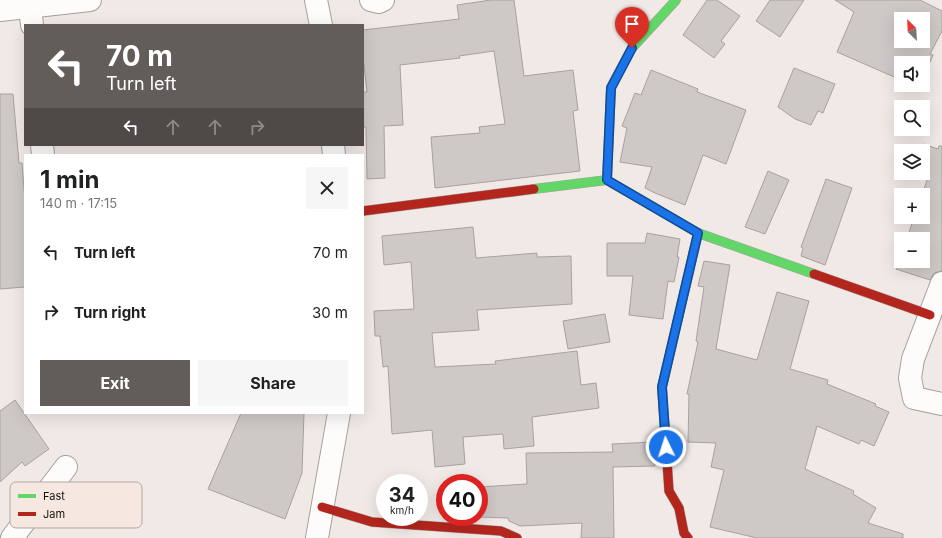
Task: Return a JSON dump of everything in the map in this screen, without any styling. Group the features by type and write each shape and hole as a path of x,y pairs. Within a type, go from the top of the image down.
{"street":[{"path":"0,10 31,16 90,0"},
{"path":"316,0 321,24"},
{"path":"371,0 379,2 383,0"},
{"path":"607,180 611,88 632,48 676,0"},
{"path":"364,211 607,180 698,233 930,315"},
{"path":"688,538 684,533 679,508 669,491 662,387 698,233"},
{"path":"942,283 913,359 910,378 914,398 942,404"},
{"path":"317,538 339,414"},
{"path":"55,482 66,467"},
{"path":"322,508 372,522 501,531 516,538"},
{"path":"12,538 20,528"}],"building":[{"path":"491,0 514,0 524,76 573,70 578,110 573,111 580,171 435,188 431,137 480,133 479,127 505,124 494,51 459,56 460,58 400,65 403,125 384,126 385,178 367,179 366,127 364,127 364,92 367,92 364,66 364,30 459,19 457,5"},
{"path":"707,0 717,0 740,16 721,41 725,44 714,58 683,35"},
{"path":"770,0 804,0 780,37 756,21"},
{"path":"835,0 920,0 942,11 942,31 930,54 933,55 930,62 930,56 894,56 894,77 837,52 854,12"},
{"path":"794,68 835,84 823,113 818,111 811,125 795,119 778,107"},
{"path":"651,70 698,89 697,92 746,110 726,164 703,155 685,205 645,188 652,167 620,162 627,128 622,126 635,93 641,95"},
{"path":"0,94 13,94 19,163 22,163 24,188 24,287 0,289"},
{"path":"930,146 938,149 939,146 942,146 942,271 934,273 930,280 896,269 930,268 930,232 909,232 912,224 930,224 930,188 924,188 927,180 930,180"},
{"path":"768,171 789,180 765,234 745,227"},
{"path":"826,179 852,188 825,265 801,256 803,248 801,247"},
{"path":"473,227 476,258 537,253 537,257 571,256 572,304 477,310 479,330 432,333 435,367 496,364 495,361 577,351 581,385 596,383 599,408 532,417 534,446 504,449 503,434 463,437 465,464 435,467 432,430 392,434 388,366 383,367 380,336 375,336 374,311 414,309 411,262 384,265 382,236"},
{"path":"647,233 680,239 677,257 679,257 674,282 668,281 663,319 629,315 633,276 607,276 607,243 645,243"},
{"path":"704,261 730,265 716,349 757,360 777,292 809,301 790,369 828,380 827,384 876,404 875,406 889,412 874,446 861,440 859,444 817,426 805,469 854,491 853,494 876,508 868,523 903,534 903,538 757,538 710,527 724,470 711,467 716,443 688,442 689,394 687,394 698,342 696,341 704,287 698,286"},
{"path":"605,314 610,342 568,349 563,321"},
{"path":"15,400 49,449 25,466 22,462 0,482 0,411"},
{"path":"241,414 304,414 302,473 285,519 208,489"},
{"path":"653,442 655,466 613,467 614,538 581,538 582,523 520,526 509,521 508,518 488,517 488,486 527,484 526,453 613,452 612,444"}],"traffic: fast":[{"path":"607,180 611,87 632,48 676,0"},
{"path":"534,189 607,180 698,233 814,274"}],"traffic: jam":[{"path":"364,211 534,189"},
{"path":"688,538 684,533 679,508 669,491 662,387 698,233"},
{"path":"814,274 930,315"},
{"path":"322,507 372,522 501,531 517,538"}],"route":[{"path":"632,48 611,88 607,180 698,233 662,387 666,447"}]}
